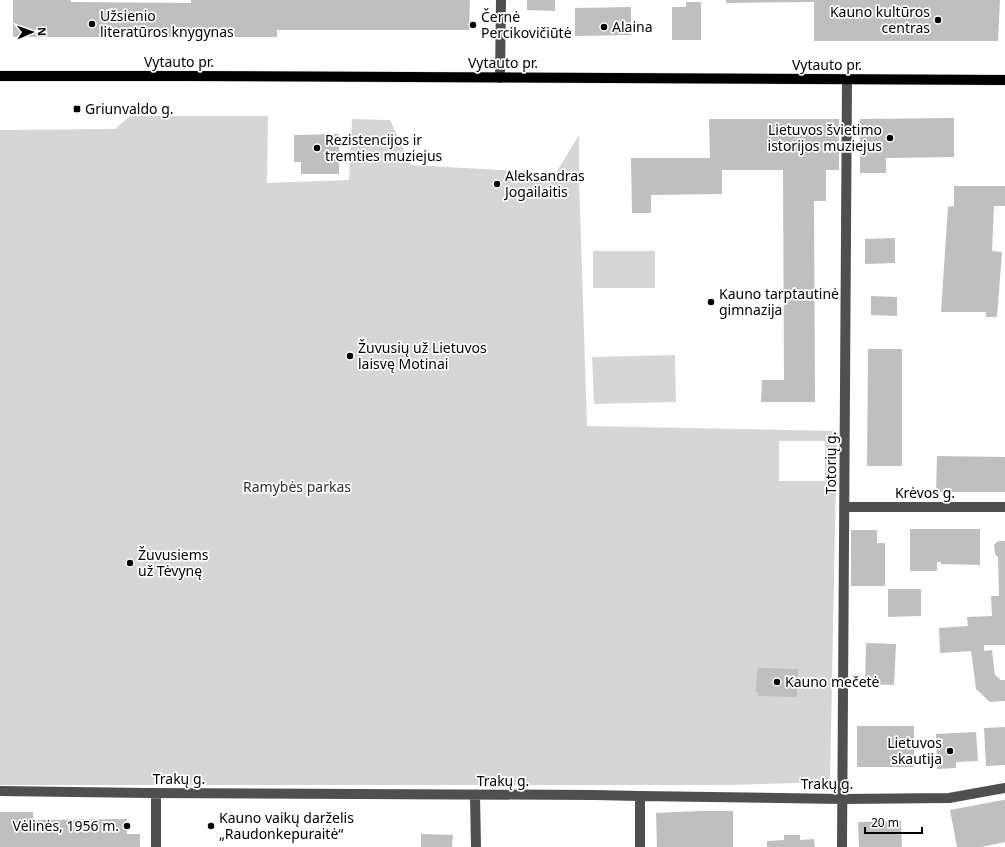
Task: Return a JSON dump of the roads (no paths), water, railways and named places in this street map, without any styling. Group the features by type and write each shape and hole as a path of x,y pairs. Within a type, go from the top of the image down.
{"main road":[{"name":"Vytauto pr.","path":"0,76 1005,80"}],"street":[{"path":"500,78 501,0"},
{"name":"Totorių g.","path":"842,847 847,80"},
{"name":"Krėvos g.","path":"844,508 1005,507"},
{"name":"Trakų g.","path":"0,791 156,794 593,795 842,799 949,798 1005,788"},
{"path":"156,794 156,847"},
{"path":"475,795 476,847"},
{"path":"640,796 640,847"}],"place":[{"name":"Kauno kultūros centras","path":"938,20"},
{"name":"Užsienio literatūros knygynas","path":"92,24"},
{"name":"Černė Percikovičiūtė","path":"473,25"},
{"name":"Alaina","path":"604,27"},
{"name":"Griunvaldo g.","path":"77,109"},
{"name":"Lietuvos švietimo istorijos muziejus","path":"890,138"},
{"name":"Rezistencijos ir tremties muziejus","path":"317,148"},
{"name":"Aleksandras Jogailaitis","path":"497,184"},
{"name":"Kauno tarptautinė gimnazija","path":"711,302"},
{"name":"Žuvusių už Lietuvos laisvę Motinai","path":"350,356"},
{"name":"Žuvusiems už Tėvynę","path":"130,563"},
{"name":"Kauno mečetė","path":"777,682"},
{"name":"Lietuvos skautija","path":"950,751"},
{"name":"Vėlinės, 1956 m.","path":"127,826"},
{"name":"Kauno vaikų darželis „Raudonkepuraitė“","path":"211,826"}],"park label":[{"name":"Ramybės parkas","path":"297,487"}]}
